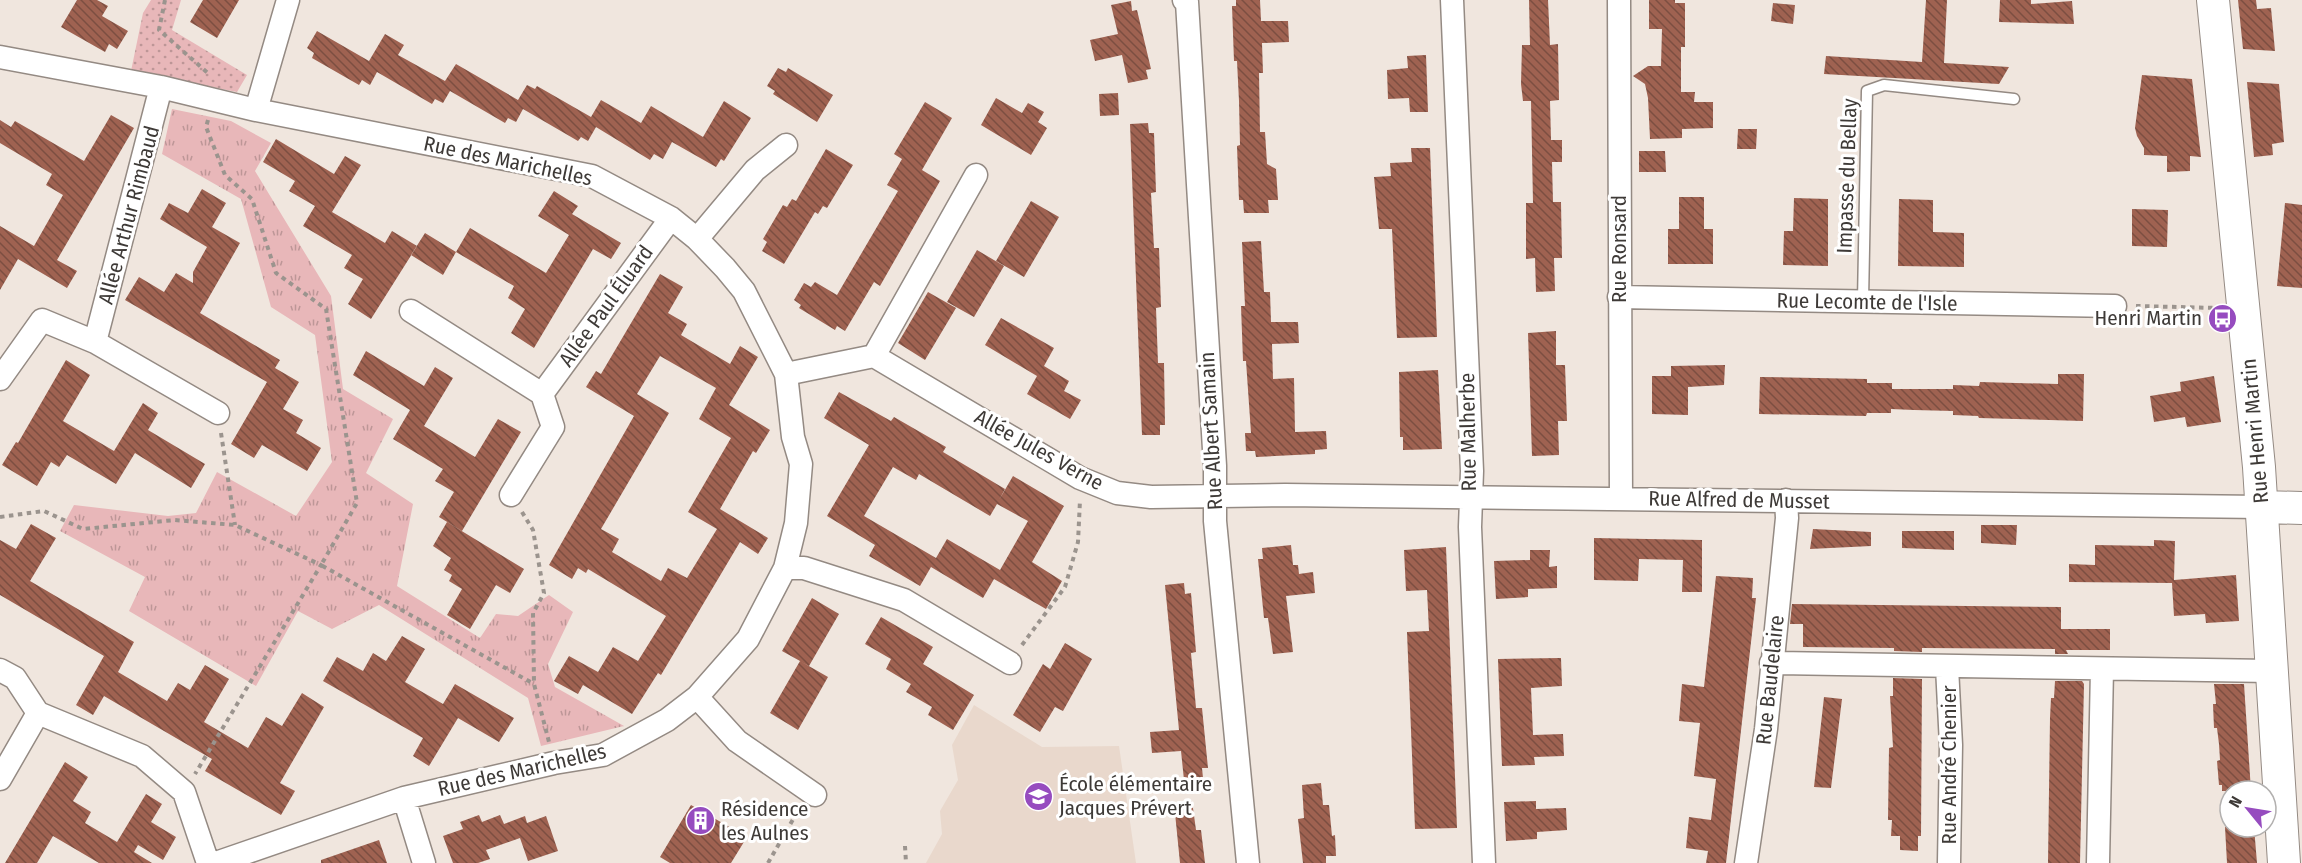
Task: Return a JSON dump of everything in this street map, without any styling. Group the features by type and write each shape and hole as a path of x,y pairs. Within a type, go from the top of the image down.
{"street":[{"path":"256,110 288,0"},
{"name":"Rue Albert Samain","path":"1184,0 1187,3 1217,497 1215,521 1248,863"},
{"name":"Rue Malherbe","path":"1452,0 1472,471 1469,498 1484,863"},
{"name":"Rue Ronsard","path":"1619,0 1620,499"},
{"name":"Rue Henri Martin","path":"2213,0 2262,507 2270,671 2284,863"},
{"name":"Rue des Marichelles","path":"0,57 161,87 256,110 592,176 670,218 697,239 725,267 744,291 786,374 793,437 801,464 796,523 785,568 748,639 697,697 667,720 603,755 554,763 404,798 216,863"},
{"name":"Allée Arthur Rimbaud","path":"95,342 161,87"},
{"path":"697,239 755,170 786,145"},
{"path":"786,374 874,356 976,175"},
{"name":"Allée Paul Éluard","path":"542,394 670,218"},
{"name":"Rue Lecomte de l'Isle","path":"1619,297 2115,306"},
{"path":"411,310 542,394 553,427 511,495"},
{"path":"0,380 42,320 95,342 218,413"},
{"name":"Allée Jules Verne","path":"874,356 1080,478 1117,493 1151,497 1217,497"},
{"name":"Rue Alfred de Musset","path":"1217,497 1285,495 2262,507"},
{"name":"Rue Baudelaire","path":"1753,862 1787,518 1786,500"},
{"path":"2262,507 2302,508"},
{"path":"785,568 804,568 904,600 1010,663"},
{"path":"1771,663 2270,671"},
{"name":"Rue André Chenier","path":"1947,667 1951,745 1949,863"},
{"path":"2098,863 2102,669"},
{"path":"0,670 15,678 38,713 142,756 184,792 208,863"},
{"path":"697,697 737,741 812,793"},
{"path":"0,779 38,713"},
{"path":"404,798 424,863"}],"lane":[{"name":"Impasse du Bellay","path":"1863,301 1867,91 1884,85 2013,99"}],"path":[{"path":"165,0 159,30 218,82 206,127 225,175 252,199 276,273 326,309 357,503 184,792"},
{"path":"2115,306 2218,308 2243,304"},
{"path":"218,413 235,525"},
{"path":"1010,663 1065,587 1078,542 1080,478"},
{"path":"511,495 533,531 544,593 533,614 534,684 554,763"},
{"path":"0,518 44,512 83,529 175,520 235,525 321,565 534,684"},
{"path":"768,863 812,793"},
{"path":"905,846 906,863"}],"shaded area":[{"name":"École élémentaire Jacques Prévert","path":"974,705 1042,747 1119,746 1136,863 926,863 942,834 940,811 958,780 952,745"}],"green space":[{"path":"151,0 181,0 172,30 247,75 237,92 131,71 143,13"},
{"path":"172,109 231,121 271,143 255,171 331,296 343,389 393,419 366,473 413,504 397,586 480,638 496,614 518,616 549,595 573,612 548,664 555,687 624,726 541,746 528,698 379,605 332,629 298,611 256,686 129,611 145,577 60,531 74,505 168,516 196,513 217,472 296,516 332,462 315,335 271,307 241,199 162,154"}],"building":[{"path":"77,0 97,0 108,6 102,16 128,31 117,49 109,44 105,52 61,27"},
{"path":"203,0 239,0 217,38 190,22"},
{"path":"1236,0 1260,0 1261,21 1288,21 1289,42 1262,43 1263,73 1259,73 1260,132 1265,132 1267,164 1276,169 1278,200 1268,200 1269,213 1244,213 1243,200 1239,200 1237,146 1240,145 1239,101 1237,61 1234,61 1232,6 1236,6"},
{"path":"1529,0 1548,0 1550,45 1558,44 1559,100 1550,101 1551,140 1562,140 1562,162 1552,162 1553,202 1561,202 1562,258 1554,258 1555,291 1536,292 1535,258 1526,259 1526,203 1533,203 1531,101 1523,101 1521,84 1522,45 1530,45"},
{"path":"1649,0 1675,0 1675,3 1685,3 1685,47 1681,47 1681,92 1695,92 1694,102 1713,102 1713,128 1682,129 1682,138 1650,139 1645,84 1633,76 1648,66 1661,66 1662,29 1649,29"},
{"path":"1926,0 1947,0 1944,63 2009,67 1999,84 1824,74 1826,56 1922,62"},
{"path":"2000,0 2031,0 2031,4 2072,1 2074,24 1999,22"},
{"path":"2238,0 2256,0 2257,9 2271,8 2275,51 2243,49"},
{"path":"1131,1 1132,11 1137,10 1151,69 1146,70 1148,79 1128,83 1122,55 1095,61 1090,40 1118,34 1111,5"},
{"path":"1773,3 1795,5 1793,24 1771,21"},
{"path":"317,31 369,61 385,34 404,45 398,55 445,81 456,64 518,100 527,85 535,89 537,86 591,117 601,100 641,123 651,106 703,137 724,101 751,118 724,161 721,159 716,167 672,142 663,159 654,154 650,160 596,127 588,141 581,137 578,141 523,109 516,122 508,118 505,123 450,91 443,103 435,99 432,104 377,72 370,85 362,80 359,85 312,58 314,53 307,48"},
{"path":"1426,55 1428,112 1410,112 1409,98 1388,99 1387,70 1408,68 1407,56"},
{"path":"778,68 786,72 788,68 833,95 817,122 773,94 775,91 767,86"},
{"path":"2142,75 2192,79 2201,157 2190,156 2190,171 2167,172 2167,156 2144,155 2144,148 2135,128"},
{"path":"2247,82 2279,84 2284,142 2272,144 2273,155 2254,157"},
{"path":"1118,93 1119,115 1100,116 1099,94"},
{"path":"996,98 1022,113 1028,103 1044,112 1038,122 1047,128 1031,155 981,125"},
{"path":"925,102 952,118 922,170 940,181 880,286 874,282 845,331 837,326 835,330 799,308 801,305 794,300 804,283 811,287 815,282 837,295 898,191 887,185 902,159 894,154"},
{"path":"111,115 134,128 57,260 77,271 67,288 18,259 0,290 0,226 34,246 63,195 46,185 52,174 0,143 0,120 11,127 15,121 84,161"},
{"path":"1148,123 1149,133 1154,133 1156,192 1151,193 1154,248 1159,248 1161,307 1156,308 1158,363 1164,363 1165,425 1160,425 1160,435 1142,435 1130,124"},
{"path":"1738,129 1757,129 1756,149 1737,149"},
{"path":"276,139 334,174 345,156 361,165 332,212 385,243 392,231 417,246 371,319 348,304 363,279 344,268 352,255 303,226 315,206 289,191 295,181 263,162"},
{"path":"1411,148 1430,148 1437,337 1397,338 1392,229 1379,229 1374,177 1391,176 1390,163 1412,162"},
{"path":"826,149 853,165 827,208 823,206 818,214 815,212 784,264 762,251 767,242 763,239 783,205 787,207 792,199 796,201"},
{"path":"1639,151 1665,151 1666,172 1639,172"},
{"path":"202,189 226,203 212,227 240,243 200,313 280,360 275,368 299,382 283,409 303,420 296,433 321,448 307,471 262,445 254,458 231,444 267,382 125,300 139,277 164,292 176,273 193,283 193,272 207,247 160,219 169,203 188,213"},
{"path":"554,191 578,206 572,214 621,243 611,259 593,249 534,348 511,333 525,309 508,298 514,286 456,252 470,228 546,273 569,235 538,216"},
{"path":"1679,197 1704,197 1704,229 1713,229 1713,264 1668,264 1668,229 1679,229"},
{"path":"1794,198 1828,199 1828,266 1783,265 1784,231 1793,231"},
{"path":"1899,199 1933,200 1933,232 1964,233 1964,267 1898,266"},
{"path":"1031,201 1059,217 1024,277 996,261"},
{"path":"2285,203 2302,205 2302,288 2277,286"},
{"path":"2132,209 2168,210 2167,247 2132,246"},
{"path":"425,233 456,252 443,275 411,255"},
{"path":"1261,241 1264,292 1270,292 1271,322 1298,322 1299,343 1272,344 1273,379 1294,378 1295,432 1326,431 1327,449 1315,450 1315,454 1256,457 1255,451 1246,451 1245,433 1251,433 1246,361 1243,361 1241,306 1245,306 1242,242"},
{"path":"977,250 1004,266 974,317 947,302"},
{"path":"660,274 683,287 668,313 687,324 681,335 730,364 740,346 758,357 729,405 770,430 756,453 753,451 720,509 768,538 758,554 740,542 661,675 658,673 632,714 583,685 578,694 554,681 569,656 598,672 613,647 638,661 666,616 588,569 586,573 578,568 572,579 549,565 634,416 586,387 596,371 601,374","holes":["660,356 716,388 699,419 731,438 688,512 717,529 687,578 668,568 661,581 612,552 619,539 601,529 669,413 637,394"]},
{"path":"928,292 956,308 925,360 898,343"},
{"path":"1001,318 1054,348 1044,366 1069,381 1064,391 1081,400 1070,419 1027,394 1037,376 985,345"},
{"path":"1556,331 1556,365 1565,365 1567,421 1558,421 1559,455 1532,456 1528,333"},
{"path":"366,351 424,386 435,367 453,378 424,426 475,457 498,419 521,432 462,531 439,517 454,492 435,481 443,469 393,439 410,410 353,375"},
{"path":"66,360 90,375 63,421 114,451 143,403 158,413 148,430 205,464 191,488 135,453 116,484 67,455 59,467 51,462 37,486 2,465 16,442 18,443"},
{"path":"1725,365 1724,385 1688,387 1688,415 1652,414 1652,376 1671,376 1671,366"},
{"path":"1438,370 1442,449 1403,450 1403,437 1400,437 1399,372"},
{"path":"2058,374 2084,374 2083,421 1979,418 1978,416 1953,415 1953,411 1891,409 1891,413 1867,413 1866,416 1759,414 1760,377 1867,379 1867,383 1892,383 1892,389 1953,389 1953,385 1979,386 1980,382 2058,384"},
{"path":"2214,376 2221,422 2187,427 2185,417 2154,422 2150,396 2181,391 2180,382"},
{"path":"839,392 891,421 894,417 946,447 943,452 1005,489 999,500 1013,476 1064,506 1032,562 1062,581 1046,609 994,579 983,598 931,567 920,586 869,556 875,545 827,516 869,445 824,418","holes":["893,467 916,480 919,474 990,516 997,504 1028,521 1000,570 947,539 936,558 864,516"]},
{"path":"447,522 524,569 510,593 496,585 470,629 447,615 462,589 449,581 452,575 444,570 451,558 433,546"},
{"path":"31,524 56,538 30,581 134,642 118,672 167,701 178,683 190,690 205,665 229,679 204,722 248,748 266,717 282,726 302,693 324,707 280,783 295,791 281,815 205,771 212,759 104,696 93,715 76,705 104,656 0,595 0,540 16,549"},
{"path":"1981,525 2017,525 2016,545 1981,543"},
{"path":"1813,529 1871,532 1871,546 1810,549"},
{"path":"1902,531 1954,531 1954,550 1902,548"},
{"path":"1594,538 1702,540 1702,592 1682,592 1683,560 1639,559 1638,581 1594,580"},
{"path":"2154,540 2175,541 2174,580 2236,575 2239,621 2206,623 2205,614 2174,616 2172,583 2069,582 2069,564 2095,565 2095,545 2154,546"},
{"path":"1291,545 1293,565 1298,565 1299,574 1313,572 1315,593 1286,596 1293,652 1273,654 1268,618 1264,618 1258,559 1263,559 1262,548"},
{"path":"1446,547 1457,828 1415,829 1407,632 1429,631 1427,590 1406,591 1404,550"},
{"path":"1530,550 1550,550 1549,567 1557,566 1557,588 1528,589 1528,597 1496,599 1494,561 1530,560"},
{"path":"1716,576 1753,578 1752,598 1756,598 1726,863 1706,863 1708,851 1686,848 1689,817 1711,820 1716,779 1694,776 1700,723 1679,721 1682,684 1704,687"},
{"path":"1184,583 1185,594 1191,593 1196,652 1191,653 1196,708 1202,708 1208,768 1202,768 1203,778 1184,780 1181,751 1152,753 1150,732 1179,730 1165,585"},
{"path":"812,598 839,614 809,666 782,651"},
{"path":"1792,604 2061,607 2061,629 2110,629 2110,650 2066,650 2068,654 2055,654 2055,649 1922,648 1922,652 1894,651 1894,648 1803,647 1803,624 1790,624"},
{"path":"881,617 933,647 923,664 974,695 953,730 928,715 932,707 906,692 911,684 886,669 891,659 865,644"},
{"path":"402,636 425,649 405,682 443,704 455,684 514,718 499,742 458,718 429,766 413,756 423,738 323,681 337,657 363,671 373,653 386,661"},
{"path":"1065,643 1092,659 1063,711 1055,707 1040,732 1013,715 1043,664 1050,669"},
{"path":"1561,658 1562,686 1531,688 1533,735 1563,734 1564,756 1534,757 1535,765 1502,766 1498,659"},
{"path":"800,661 828,677 798,730 770,713"},
{"path":"1893,678 1922,679 1921,836 1918,836 1918,851 1900,850 1900,836 1891,836 1892,820 1888,820 1889,748 1893,747 1890,696 1893,696"},
{"path":"2055,681 2082,681 2084,684 2080,863 2048,863 2050,718"},
{"path":"2214,684 2244,684 2250,779 2218,779 2219,744 2217,728 2214,728 2213,704 2216,704"},
{"path":"1824,697 1842,699 1831,788 1814,787"},
{"path":"65,762 88,777 73,801 91,812 85,823 117,842 146,794 162,804 151,822 176,837 163,860 138,845 134,852 152,863 99,863 53,836 37,863 5,863"},
{"path":"1321,783 1323,805 1329,805 1332,836 1335,835 1336,856 1326,856 1326,863 1303,863 1298,819 1304,818 1302,785"},
{"path":"1192,801 1196,830 1201,830 1205,863 1180,863 1174,803"},
{"path":"1536,801 1536,809 1566,808 1567,830 1537,832 1537,839 1506,841 1504,802"},
{"name":"Résidence les Aulnes","path":"691,805 747,837 731,863 670,863 660,857"},
{"path":"479,815 482,822 500,815 504,824 525,816 527,823 546,816 558,851 528,861 520,838 486,850 490,859 478,863 453,863 443,836 463,829 460,822"},
{"path":"2226,839 2255,839 2257,863 2227,863"},
{"path":"379,840 387,863 321,863 321,860"}],"place":[{"name":"Henri Martin","path":"2223,318"},
{"name":"École élémentaire Jacques Prévert","path":"1038,796"},
{"name":"Résidence les Aulnes","path":"700,821"}]}
